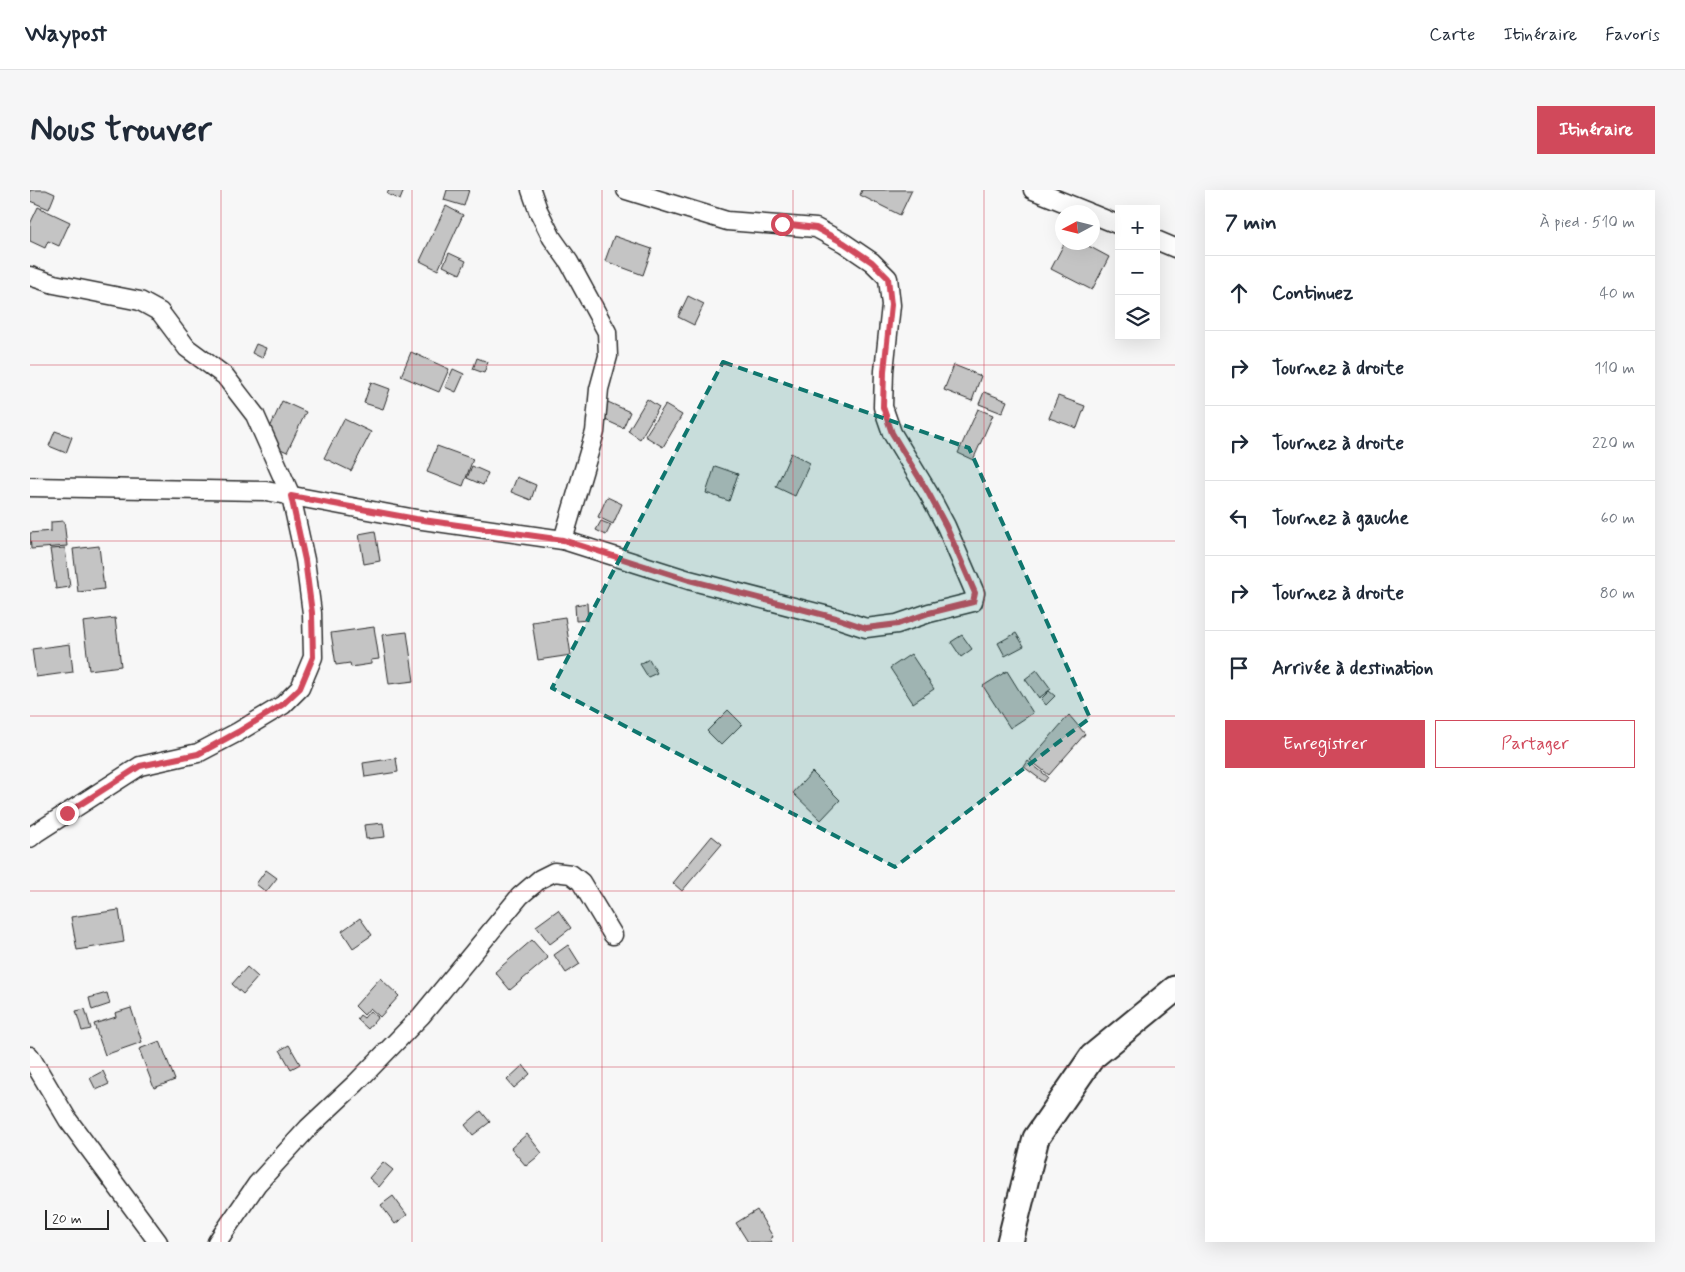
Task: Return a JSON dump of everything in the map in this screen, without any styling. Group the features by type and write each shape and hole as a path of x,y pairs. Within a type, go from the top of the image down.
{"street":[{"path":"531,190 538,210 552,238 569,262 607,332 608,356 599,389 595,432 563,540"},
{"path":"30,487 266,491 416,519 563,540 689,580 836,618 866,628 898,624 929,613 973,602 975,593 946,526 892,433 883,407 884,371 891,305 888,278 872,262 844,243 816,228 727,221 626,190"},
{"path":"1033,190 1070,205"},
{"path":"1100,217 1115,223"},
{"path":"1160,242 1175,248"},
{"path":"30,276 54,284 140,301 160,312 187,348 225,376 255,415 291,496 305,560 312,613 313,657 300,688 282,705 198,754 140,766 30,838"},
{"path":"217,1242 257,1184 308,1128 356,1083 421,1016 520,896 540,879 554,872 572,874 581,882 613,935"},
{"path":"1010,1242 1036,1138 1092,1057 1175,989"},
{"path":"30,1056 68,1120 158,1242"}],"highlighted area":[{"path":"723,362 969,448 1090,718 895,867 552,688"}],"building":[{"path":"30,190 46,190 55,194 49,209 30,201"},
{"path":"389,190 404,190 400,200 387,194"},
{"path":"447,190 469,190 464,206 444,200"},
{"path":"862,190 912,190 900,215 860,195"},
{"path":"446,206 463,215 438,270 420,261"},
{"path":"38,207 70,222 59,246 48,241 45,248 30,241 30,224"},
{"path":"614,236 652,249 643,275 605,261"},
{"path":"1061,250 1096,250 1109,257 1092,290 1051,269"},
{"path":"449,253 466,261 460,274 443,266"},
{"path":"688,296 704,304 694,325 678,317"},
{"path":"256,344 266,348 262,358 252,353"},
{"path":"411,352 449,369 439,392 401,376"},
{"path":"477,358 488,362 484,373 473,369"},
{"path":"954,365 981,376 972,401 944,390"},
{"path":"453,369 464,374 456,392 445,387"},
{"path":"371,382 390,389 383,409 364,403"},
{"path":"984,392 1007,401 1002,413 979,404"},
{"path":"1058,396 1085,406 1077,428 1049,418"},
{"path":"599,398 630,412 623,428 592,414"},
{"path":"647,399 659,407 640,439 628,431"},
{"path":"282,401 306,412 287,452 264,441"},
{"path":"665,405 682,415 663,447 645,436"},
{"path":"978,409 993,415 973,460 958,453"},
{"path":"344,419 371,432 351,471 324,458"},
{"path":"55,431 72,437 66,453 49,446"},
{"path":"437,446 473,459 463,486 427,472"},
{"path":"791,453 810,463 795,496 776,487"},
{"path":"472,466 488,473 483,485 467,478"},
{"path":"715,466 738,474 729,501 706,493"},
{"path":"517,477 536,485 531,500 511,492"},
{"path":"607,497 622,504 613,524 598,517"},
{"path":"64,521 67,546 31,549 30,533 51,531 51,522"},
{"path":"601,521 611,525 606,535 596,530"},
{"path":"375,531 380,561 364,564 359,534"},
{"path":"99,546 104,589 78,592 73,549"},
{"path":"65,548 70,587 56,589 50,549"},
{"path":"587,603 588,620 576,621 575,605"},
{"path":"565,617 571,655 538,660 532,622"},
{"path":"115,618 121,666 89,670 83,622"},
{"path":"374,627 379,659 371,660 371,664 351,667 350,663 336,665 331,633"},
{"path":"407,632 414,681 389,684 382,635"},
{"path":"1016,633 1024,646 1005,656 998,643"},
{"path":"962,635 972,649 961,657 951,642"},
{"path":"70,644 73,672 36,677 32,649"},
{"path":"911,654 934,689 913,703 890,668"},
{"path":"649,659 657,673 648,677 640,664"},
{"path":"1037,670 1051,689 1039,698 1025,679"},
{"path":"1007,671 1033,713 1010,728 983,686"},
{"path":"1049,691 1055,696 1046,705 1041,699"},
{"path":"728,710 742,724 721,745 707,731"},
{"path":"1069,715 1085,734 1049,775 1030,760"},
{"path":"396,758 398,772 365,777 363,763"},
{"path":"1028,761 1048,777 1044,782 1024,767"},
{"path":"812,772 840,800 821,820 793,793"},
{"path":"383,823 385,837 366,839 364,825"},
{"path":"712,836 722,844 682,891 673,883"},
{"path":"266,870 277,878 266,892 256,884"},
{"path":"119,910 124,942 77,950 71,917"},
{"path":"558,910 571,928 550,944 536,926"},
{"path":"360,918 372,935 353,948 342,931"},
{"path":"532,940 548,958 510,990 495,972"},
{"path":"568,945 580,964 566,973 554,955"},
{"path":"247,967 258,977 243,994 232,984"},
{"path":"380,978 399,996 380,1017 370,1008 364,1015 355,1006"},
{"path":"107,993 110,1004 92,1010 89,998"},
{"path":"131,1008 142,1042 105,1055 94,1024 116,1017 115,1013"},
{"path":"85,1009 91,1029 82,1031 76,1011"},
{"path":"370,1011 378,1017 368,1029 357,1019 360,1015 364,1018"},
{"path":"160,1041 175,1080 154,1088 139,1049"},
{"path":"289,1045 300,1064 291,1069 280,1050"},
{"path":"523,1065 530,1074 514,1088 507,1080"},
{"path":"103,1071 109,1084 96,1090 90,1078"},
{"path":"481,1111 490,1122 473,1135 465,1125"},
{"path":"527,1134 542,1153 526,1166 511,1148"},
{"path":"383,1162 393,1170 379,1187 369,1178"},
{"path":"393,1196 407,1215 395,1224 381,1205"},
{"path":"757,1210 773,1237 770,1239 772,1242 748,1242 736,1223"}],"route":[{"path":"67,813 140,766 198,754 282,705 300,688 313,657 312,613 305,560 291,496 416,519 563,540 689,580 836,618 866,628 898,624 929,613 973,602 975,593 946,526 892,433 883,407 884,371 891,305 888,278 872,262 844,243 816,228 782,224"}]}
